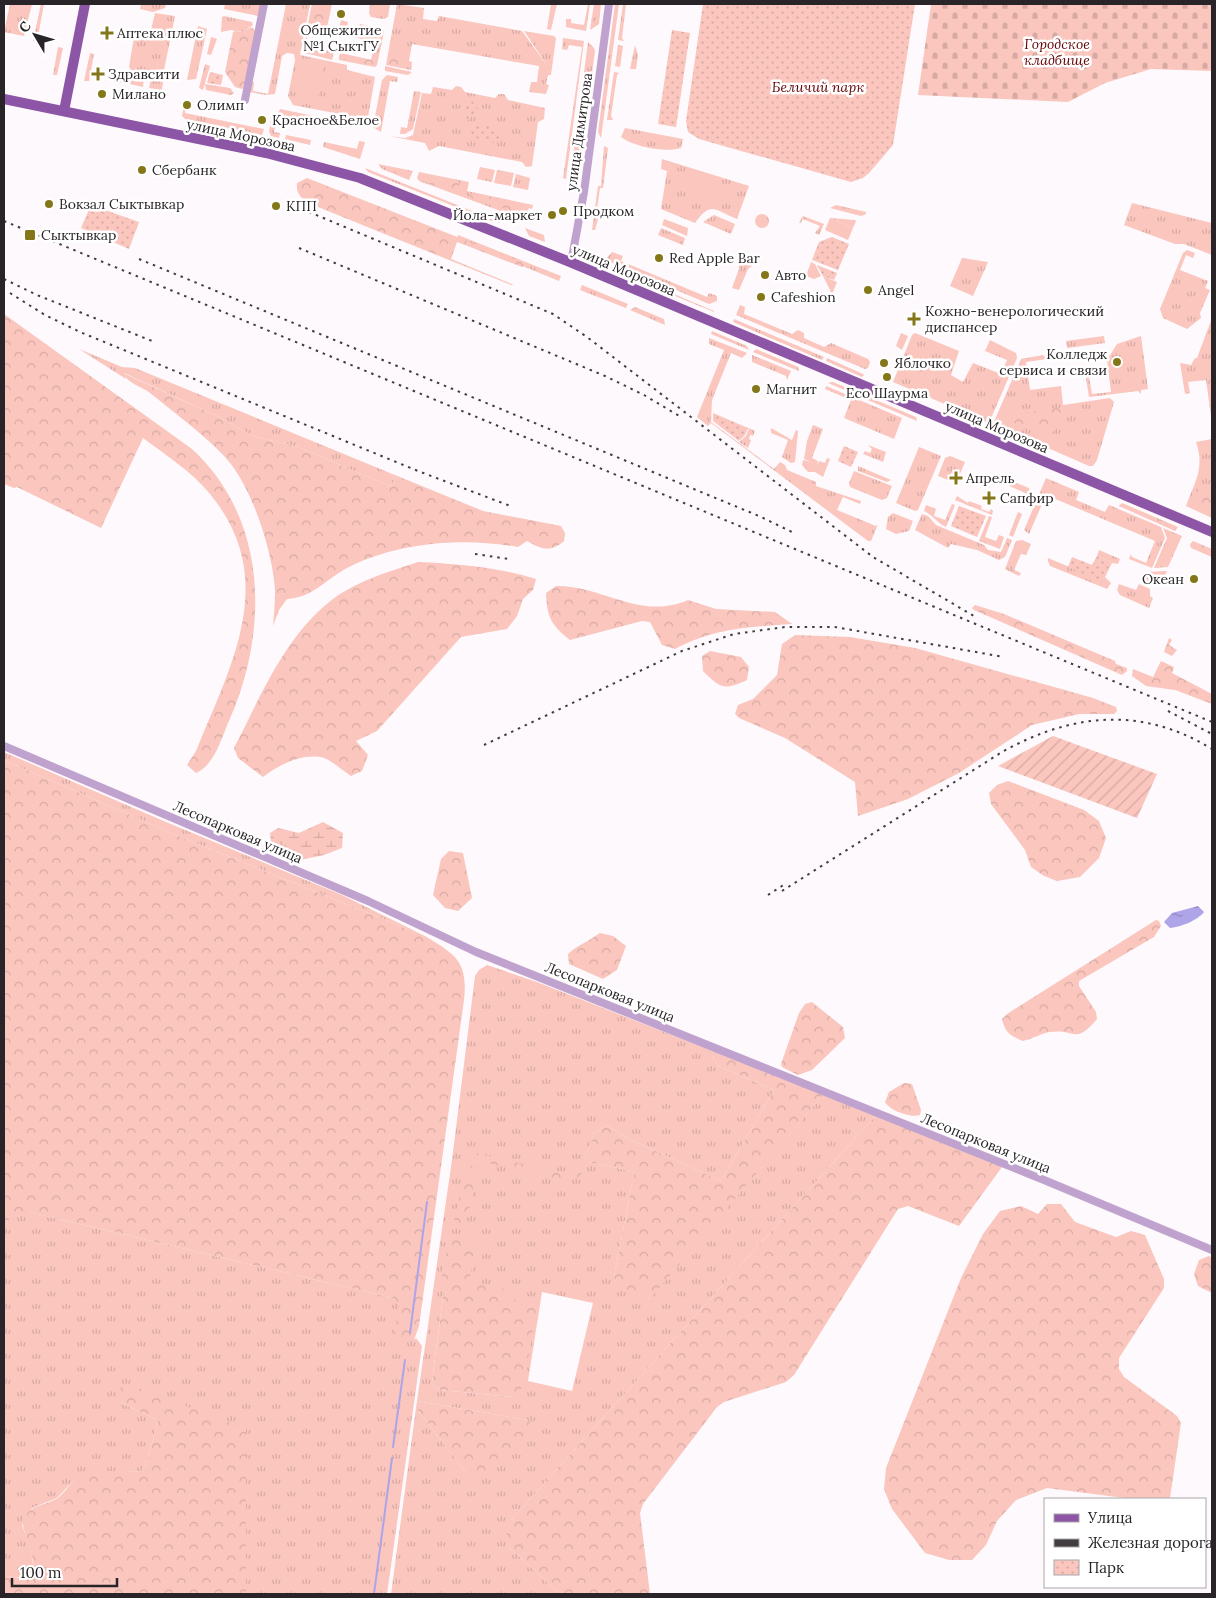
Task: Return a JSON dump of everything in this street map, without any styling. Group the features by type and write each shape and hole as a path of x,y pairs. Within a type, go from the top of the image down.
{"main road":[{"path":"64,111 85,4"},
{"name":"улица Морозова","path":"4,98 266,153 360,178 571,263 1212,532"}],"street":[{"path":"245,100 264,4"},
{"name":"улица Димитрова","path":"571,263 584,192 609,4"},
{"name":"Лесопарковая улица","path":"4,746 368,901 476,952 1044,1180 1212,1250"}],"green space":[{"path":"10,4 32,4 24,36 4,32"},
{"path":"41,4 44,4 37,42 33,41"},
{"path":"141,4 166,4 165,8 153,12 140,9"},
{"path":"225,4 261,4 258,16 224,9"},
{"path":"286,4 310,4 300,55 347,65 347,70 375,77 368,117 365,119 293,105 288,96 295,60 294,54 287,53 282,56 275,94 266,95 250,92 251,82 254,82 253,91 268,94"},
{"path":"312,4 332,4 326,32 309,28 306,45 334,52 332,60 302,52"},
{"path":"370,4 390,4 388,17 383,19 371,17 369,13"},
{"path":"397,4 424,8 423,19 437,21 439,16 522,31 549,68 524,31 554,36 556,38 551,75 548,75 546,84 549,85 546,94 529,92 531,82 537,82 539,66 412,44 409,61 412,62 411,70 386,65"},
{"path":"551,4 557,4 551,30 547,29"},
{"path":"588,4 590,4 586,31 566,27 566,19 571,19 571,23 584,25"},
{"path":"594,4 601,4 599,24 590,30"},
{"path":"615,4 619,4 601,138 598,132"},
{"path":"623,4 626,4 622,38 624,41 618,40"},
{"name":"Беличий парк","path":"703,4 915,4 893,145 869,173 863,178 851,182 699,139 688,132 686,121"},
{"name":"Городское кладбище","path":"931,4 1212,4 1212,71 1151,69 1105,83 1068,102 918,95"},
{"path":"321,12 328,16 325,30 309,27 312,13"},
{"path":"155,13 175,16 163,75 161,76 131,70 129,67 135,31 150,34"},
{"path":"222,17 252,22 253,25 242,32 231,30 221,32"},
{"path":"341,20 348,22 345,36 338,34"},
{"path":"360,24 383,29 384,32 375,67 339,60 340,53 371,60 375,42 349,36 350,32 356,33"},
{"path":"198,26 207,29 196,79 187,80"},
{"path":"361,26 381,29 383,32 377,63 373,66 341,59 343,54 372,60 376,42 355,37"},
{"path":"251,27 256,31 242,89 235,87 225,72 233,32 242,32"},
{"path":"672,30 690,33 676,127 658,124"},
{"path":"211,37 217,39 211,55 207,54"},
{"path":"394,38 403,68 387,64 391,39"},
{"path":"563,38 584,41 566,179 563,178 582,47 569,45 567,50 562,49"},
{"path":"588,42 595,51 578,178 573,185 569,186"},
{"path":"618,45 623,46 620,67 615,66"},
{"path":"635,45 638,55 636,69 630,69"},
{"path":"305,46 333,52 332,58 303,53"},
{"path":"58,47 63,48 57,75 53,75"},
{"path":"90,53 94,54 89,81 84,81"},
{"path":"302,62 324,66 318,98 296,94"},
{"path":"205,64 210,66 203,90 199,88"},
{"path":"385,66 412,72 408,75 385,71"},
{"path":"114,72 126,75 125,83 112,81"},
{"path":"210,72 223,75 221,85 207,83"},
{"path":"614,72 619,73 617,75 611,116 613,120 607,120"},
{"path":"387,75 398,77 397,82 390,81 381,132 373,127 382,80"},
{"path":"132,76 144,78 143,87 130,84"},
{"path":"151,79 163,82 162,90 149,88"},
{"path":"205,84 230,88 234,93 231,95 206,90"},
{"path":"456,86 461,87 465,92 495,98 499,94 504,94 508,100 545,108 544,119 538,122 532,166 526,167 522,162 439,146 429,151 425,143 389,136 405,138 413,135 422,93 431,94 433,87 452,90"},
{"path":"414,91 421,92 413,129 405,134 400,134 401,127 407,128"},
{"path":"470,98 479,110 467,121 464,117 469,112 464,110 466,108 464,105"},
{"path":"184,105 186,105 185,113 264,129 262,135 185,119 182,116"},
{"path":"280,109 343,122 343,128 278,114"},
{"path":"278,114 274,132 280,133 279,138 271,136 269,131 272,115"},
{"path":"478,124 492,126 502,138 494,144 491,140 486,144 481,139 473,137 468,132"},
{"path":"625,128 683,139 681,148 667,150 634,144 621,137"},
{"path":"286,135 311,140 310,145 285,139"},
{"path":"359,141 365,142 360,159 323,147 324,142 357,149"},
{"path":"604,146 608,148 603,188 600,188 597,209 600,212 595,230 592,230 598,186 601,186"},
{"path":"662,159 749,186 737,219 718,210 710,209 705,211 695,223 661,209 667,171 661,169"},
{"path":"378,164 413,171 409,180 382,169"},
{"path":"388,167 411,173 406,177 386,169"},
{"path":"480,167 495,170 492,182 477,179"},
{"path":"365,168 502,223 494,222 368,172"},
{"path":"497,170 514,173 511,186 494,183"},
{"path":"419,172 469,182 467,191 533,205 532,209 529,208 525,218 510,211 506,213 419,181 417,178"},
{"path":"424,174 456,180 459,182 459,186 448,190 422,181"},
{"path":"516,174 530,178 528,190 513,187"},
{"path":"689,176 722,186 718,201 685,191"},
{"path":"307,178 521,262 524,266 522,267 457,242 451,259 514,285 511,285 308,203 299,195 297,190 297,183"},
{"path":"472,193 524,204 527,205 527,211 523,214 471,198 470,195"},
{"path":"1132,203 1212,223 1212,255 1184,244 1175,244 1124,225"},
{"path":"91,205 139,222 129,249 81,228"},
{"path":"836,205 866,212 866,214 861,216 830,208"},
{"path":"762,214 767,216 769,221 767,226 762,228 757,226 755,221 757,216"},
{"path":"714,215 735,224 731,234 703,222"},
{"path":"803,216 824,224 819,235 815,233 820,226 803,219 799,223"},
{"path":"830,218 855,220 856,221 853,228"},
{"path":"830,218 853,228 848,240 825,230"},
{"path":"664,219 688,228 687,236 662,225"},
{"path":"525,228 544,235 545,242 529,236"},
{"path":"661,228 685,238 683,245 658,235"},
{"path":"458,235 561,276 559,281 457,239"},
{"path":"832,237 849,244 838,270 812,260 819,242"},
{"path":"1187,250 1195,253 1193,258 1186,255 1180,270 1208,281 1205,288 1210,290 1200,313 1201,318 1187,329 1163,318 1160,309 1183,253"},
{"path":"612,252 623,256 621,261 707,297 709,293 717,296 717,301 709,304 605,260"},
{"path":"738,254 757,262 748,269 739,290 732,288 739,269"},
{"path":"962,258 988,262 973,296 950,286"},
{"path":"811,262 815,264 821,276 814,279 806,276"},
{"path":"603,264 714,311 714,312 602,266"},
{"path":"817,265 837,273 834,280 823,276"},
{"path":"823,276 837,282 833,292 831,292"},
{"path":"582,285 628,304 626,308 580,290"},
{"path":"740,305 745,307 744,314 792,334 798,330 804,333 804,338 824,347 831,343 868,359 870,362 868,368 865,369 736,315"},
{"path":"635,307 664,319 665,325 630,310"},
{"path":"4,314 192,449 217,477 236,509 248,543 254,579 255,615 250,652 241,688 220,744 208,764 196,773 187,765 196,751 223,687 242,622 246,590 242,558 231,526 210,494 195,478 143,438 101,528 17,487 14,488 4,484"},
{"path":"1212,318 1212,423 1206,380 1188,382 1190,393 1185,394 1180,363 1191,365 1195,358 1197,358"},
{"path":"734,319 824,357 822,360 733,322"},
{"path":"712,331 747,346 749,350 711,334"},
{"path":"901,333 908,336 902,350 896,346"},
{"path":"915,333 959,351 951,375 963,382 973,363 1001,374 1007,360 985,351 990,340 1016,353 1017,358 989,423 893,382 912,335"},
{"path":"1104,336 1105,343 1067,348 1066,341"},
{"path":"1141,336 1148,389 1141,390 1141,394 1138,391 1089,397 1086,378 1089,377 1092,394 1111,392 1107,360 1117,344"},
{"path":"709,338 747,353 742,358 731,353 712,400 711,422 774,469 780,462 785,465 787,470 816,482 816,486 861,501 860,504 843,497 837,510 876,526 878,524 871,541 868,541 711,423 708,426 697,417 724,350 709,344"},
{"path":"79,349 122,367 135,368 390,473 394,479 393,484 389,486 298,447 253,436 219,417 124,373 126,379"},
{"path":"756,349 798,367 799,371 753,352"},
{"path":"752,355 791,371 787,380 786,376 752,362"},
{"path":"1043,355 1047,359 1026,362 1030,390 1061,386 1063,405 1110,398 1114,402 1097,460 1093,466 1089,466 993,424 1021,359"},
{"path":"827,358 864,375 862,377 826,361"},
{"path":"123,373 219,417 253,436 298,447 389,486 393,484 394,479 390,473 483,511 561,526 565,533 564,541 550,548 541,548 527,541 518,547 475,542 453,542 409,547 387,552 347,568 311,592 296,598 287,599 279,610 273,626 275,591 270,558 252,502 235,469 192,426 150,393 128,380"},
{"path":"833,382 916,417 917,421 828,383"},
{"path":"826,386 902,418 894,439 844,418 851,400 825,389"},
{"path":"1065,407 1062,421 1052,433 1001,419 1006,415"},
{"path":"713,413 748,428 745,435 739,441 713,421"},
{"path":"813,425 823,429 812,458 818,461 817,466 819,461 825,463 827,458 830,459 823,477 815,472 808,472 802,465 803,460 811,462 804,459 807,441"},
{"path":"749,428 755,431 753,436 750,435 749,439 751,440 748,448 739,442 746,436"},
{"path":"771,428 792,440 796,430 798,431 795,462 791,463 782,457 788,440 771,433"},
{"path":"1212,439 1212,518 1186,506 1198,474 1200,459 1196,442"},
{"path":"868,445 886,452 883,462 863,454 865,451 870,453 872,449"},
{"path":"844,446 858,452 851,467 838,461"},
{"path":"919,447 941,456 918,510 915,511 896,503"},
{"path":"950,456 965,462 959,476 951,473 948,480 938,476 945,458"},
{"path":"858,466 891,480 887,482 858,471"},
{"path":"854,471 892,486 887,498 882,500 850,487 849,483"},
{"path":"1046,478 1079,492 1076,500 1105,512 1109,505 1161,527 1165,538 1152,568 1129,559 1131,554 1132,557 1146,563 1155,541 1046,495 1029,534 1024,530"},
{"path":"1012,481 1029,488 1030,495 1009,486"},
{"path":"1201,487 1212,492 1212,516 1191,505 1191,497 1197,488"},
{"path":"957,496 968,503 969,501 982,506 981,509 989,512 991,509 993,511 992,515 955,500"},
{"path":"1122,503 1178,527 1175,531 1119,506"},
{"path":"952,504 955,505 946,527 924,511 926,505 936,509 934,516 945,520"},
{"path":"959,506 986,516 977,537 951,526"},
{"path":"1018,512 1022,514 1013,537 1009,535"},
{"path":"893,513 913,521 909,531 896,534 886,529 888,517"},
{"path":"922,514 928,516 936,525 984,545 988,550 1001,552 1007,538 1012,540 1005,557 999,560 977,550 951,544 948,548 915,530"},
{"path":"989,516 992,517 985,537 996,541 999,535 1004,537 1000,549 979,541"},
{"path":"1163,528 1182,536 1168,567 1154,568 1167,538"},
{"path":"1022,540 1031,544 1026,555 1021,554 1014,570 1021,573 1019,576 1005,569 1016,541"},
{"path":"1193,541 1212,549 1212,557 1191,548 1190,544"},
{"path":"1099,550 1120,559 1118,564 1112,563 1105,577 1111,583 1107,589 1050,566 1048,561 1048,558 1103,581 1111,562 1097,556"},
{"path":"1097,556 1111,562 1103,582 1068,567 1072,557 1092,565"},
{"path":"418,562 477,567 536,579 533,590 523,599 517,616 507,629 461,637 377,731 356,741 368,755 362,771 351,776 321,757 305,757 290,761 263,777 238,758 234,748 263,690 285,652 312,618 328,603 348,589 371,578"},
{"path":"1167,571 1160,586 1144,580 1147,572"},
{"path":"1119,584 1136,590 1139,584 1150,589 1150,596 1153,598 1149,608 1120,595 1117,590"},
{"path":"556,586 573,587 637,605 654,607 688,600 716,609 775,612 792,624 732,630 689,642 675,649 662,645 650,622 642,621 570,640 558,630 549,614 546,593"},
{"path":"975,605 1004,614 1115,661 1116,664 1127,668 1127,671 1122,675 974,610 972,608"},
{"path":"795,635 850,637 915,648 1093,698 1116,707 1117,711 1114,714 1079,714 1032,725 959,773 908,799 858,816 855,782 785,738 739,718 735,714 738,705 753,699 777,675 782,644"},
{"path":"1169,638 1172,640 1169,645 1177,650 1172,656 1164,652"},
{"path":"710,651 741,657 749,667 747,680 733,686 723,686 714,681 703,671 702,656"},
{"path":"1161,661 1174,667 1172,673 1212,694 1212,704 1175,690 1146,686 1132,676 1133,669 1153,677"},
{"path":"1053,736 1157,774 1137,818 998,766"},
{"path":"4,752 342,895 425,936 183,838 4,760"},
{"path":"4,760 183,838 425,936 458,960 464,976 464,1000 419,1326 414,1340 403,1340 396,1334 399,1304 393,1298 29,1212 15,1215 4,1226"},
{"path":"1008,781 1084,810 1099,821 1106,838 1099,858 1080,877 1057,881 1044,876 1031,867 1025,850 991,804 989,793 997,785"},
{"path":"323,822 343,833 342,848 324,855 300,860 271,843 270,833 278,828 299,833"},
{"path":"449,851 463,853 472,898 458,911 445,908 433,895 441,859"},
{"path":"1156,920 1159,921 1161,926 1154,937 1079,981 1079,986 1096,1012 1097,1019 1084,1032 1075,1034 1059,1031 1050,1032 1023,1041 1012,1036 1007,1031 1002,1019 1007,1014"},
{"path":"600,933 613,936 626,946 617,970 603,979 569,964 568,954"},
{"path":"487,965 537,982 715,1052 713,1058 718,1066 774,1090 721,1181 625,1137 607,1125 595,1133 585,1158 588,1162 634,1173 614,1277 649,1299 823,1095 875,1116 511,1520 508,1546 560,1594 391,1594 416,1408 468,1475 528,1420 417,1401 452,1160 475,976 479,970","holes":["446,1291 513,1397 440,1390 434,1386 432,1381 443,1297","542,1292 593,1303 572,1391 528,1381"]},
{"path":"812,1002 843,1027 845,1038 812,1070 798,1075 782,1067 781,1064 799,1013 805,1004"},
{"path":"715,1052 823,1095 650,1299 621,1287 614,1277 634,1173 632,1171 588,1162 580,1176 569,1181 468,1159 464,1155 467,1151 562,1173 566,1171 575,1172 578,1160 585,1158 595,1133 607,1125 625,1137 721,1181 774,1090 718,1066 713,1058"},
{"path":"904,1083 912,1084 921,1110 920,1115 911,1116 901,1113 891,1108 885,1102 889,1092"},
{"path":"875,1116 1002,1167 959,1226 908,1206 898,1209 794,1375 786,1382 724,1402 717,1407 643,1504 640,1513 650,1594 560,1594 508,1546 506,1536 511,1520"},
{"path":"466,1167 476,1168 478,1171 465,1226 455,1227 453,1225"},
{"path":"1047,1204 1061,1204 1075,1222 1116,1237 1131,1231 1145,1235 1164,1279 1164,1288 1119,1358 1119,1369 1124,1377 1177,1416 1181,1423 1170,1498 1124,1498 1047,1488 1016,1500 997,1521 986,1545 972,1560 949,1560 925,1553 892,1509 884,1489 886,1468 961,1278 983,1234 1000,1211 1021,1206 1038,1214"},
{"path":"20,1212 29,1212 397,1300 414,1340 416,1338 422,1346 387,1594 246,1594 246,1429 117,1401 157,1420 158,1423 145,1466 141,1471 83,1474 74,1480 57,1498 32,1508 22,1525 33,1561 31,1573 25,1578 4,1576 4,1226 10,1217"},
{"path":"457,1236 476,1241 477,1244 469,1282 509,1290 511,1299 532,1305 537,1312 523,1386 513,1397 440,1390 432,1382 443,1297 446,1292 440,1286 448,1244 450,1240"},
{"path":"1209,1256 1212,1258 1212,1293 1198,1286 1194,1274 1199,1260"},
{"path":"128,1384 246,1429 246,1594 4,1594 4,1576 23,1578 30,1576 33,1570 31,1553 23,1526 25,1515 29,1511 58,1498 76,1478 83,1474 141,1471 145,1466 158,1423 157,1420 117,1401 117,1393 122,1386"},
{"path":"417,1401 528,1420 537,1427 507,1460 489,1471 468,1475 416,1408"}],"water":[{"path":"1198,906 1204,912 1189,923 1170,928 1164,922 1172,913"}],"waterway":[{"path":"410,1333 427,1202"},
{"path":"393,1447 405,1360"},
{"path":"374,1594 392,1458"}],"railway":[{"path":"309,212 553,314 587,337 873,557 974,616"},
{"path":"4,221 1212,722"},
{"path":"299,248 605,376 644,395 681,417"},
{"path":"139,259 759,516 792,532"},
{"path":"4,279 37,295 152,341"},
{"path":"10,293 45,315 80,332 418,471 513,507"},
{"path":"475,554 509,559"},
{"path":"484,745 682,651 734,634 785,627 835,627 1004,657"},
{"path":"1168,711 1212,734"},
{"path":"782,891 1002,752 1054,729 1107,720 1133,721 1160,726 1186,735 1212,749"},
{"path":"768,895 785,884"}],"place":[{"name":"Общежитие №1 СыктГУ","path":"341,14"},
{"name":"Аптека плюс","path":"107,33"},
{"name":"Здравсити","path":"98,74"},
{"name":"Милано","path":"102,94"},
{"name":"Олимп","path":"187,105"},
{"name":"Красное&Белое","path":"262,120"},
{"name":"Сбербанк","path":"142,170"},
{"name":"Вокзал Сыктывкар","path":"49,204"},
{"name":"КПП","path":"276,206"},
{"name":"Продком","path":"563,211"},
{"name":"Йола-маркет","path":"552,215"},
{"name":"Сыктывкар","path":"30,235"},
{"name":"Red Apple Bar","path":"659,258"},
{"name":"Авто","path":"765,275"},
{"name":"Angel","path":"868,290"},
{"name":"Cafeshion","path":"761,297"},
{"name":"Кожно-венерологический диспансер","path":"914,319"},
{"name":"Колледж сервиса и связи","path":"1117,362"},
{"name":"Яблочко","path":"884,363"},
{"name":"Eco Шаурма","path":"887,377"},
{"name":"Магнит","path":"756,389"},
{"name":"Апрель","path":"956,478"},
{"name":"Сапфир","path":"989,498"},
{"name":"Океан","path":"1194,579"}]}
